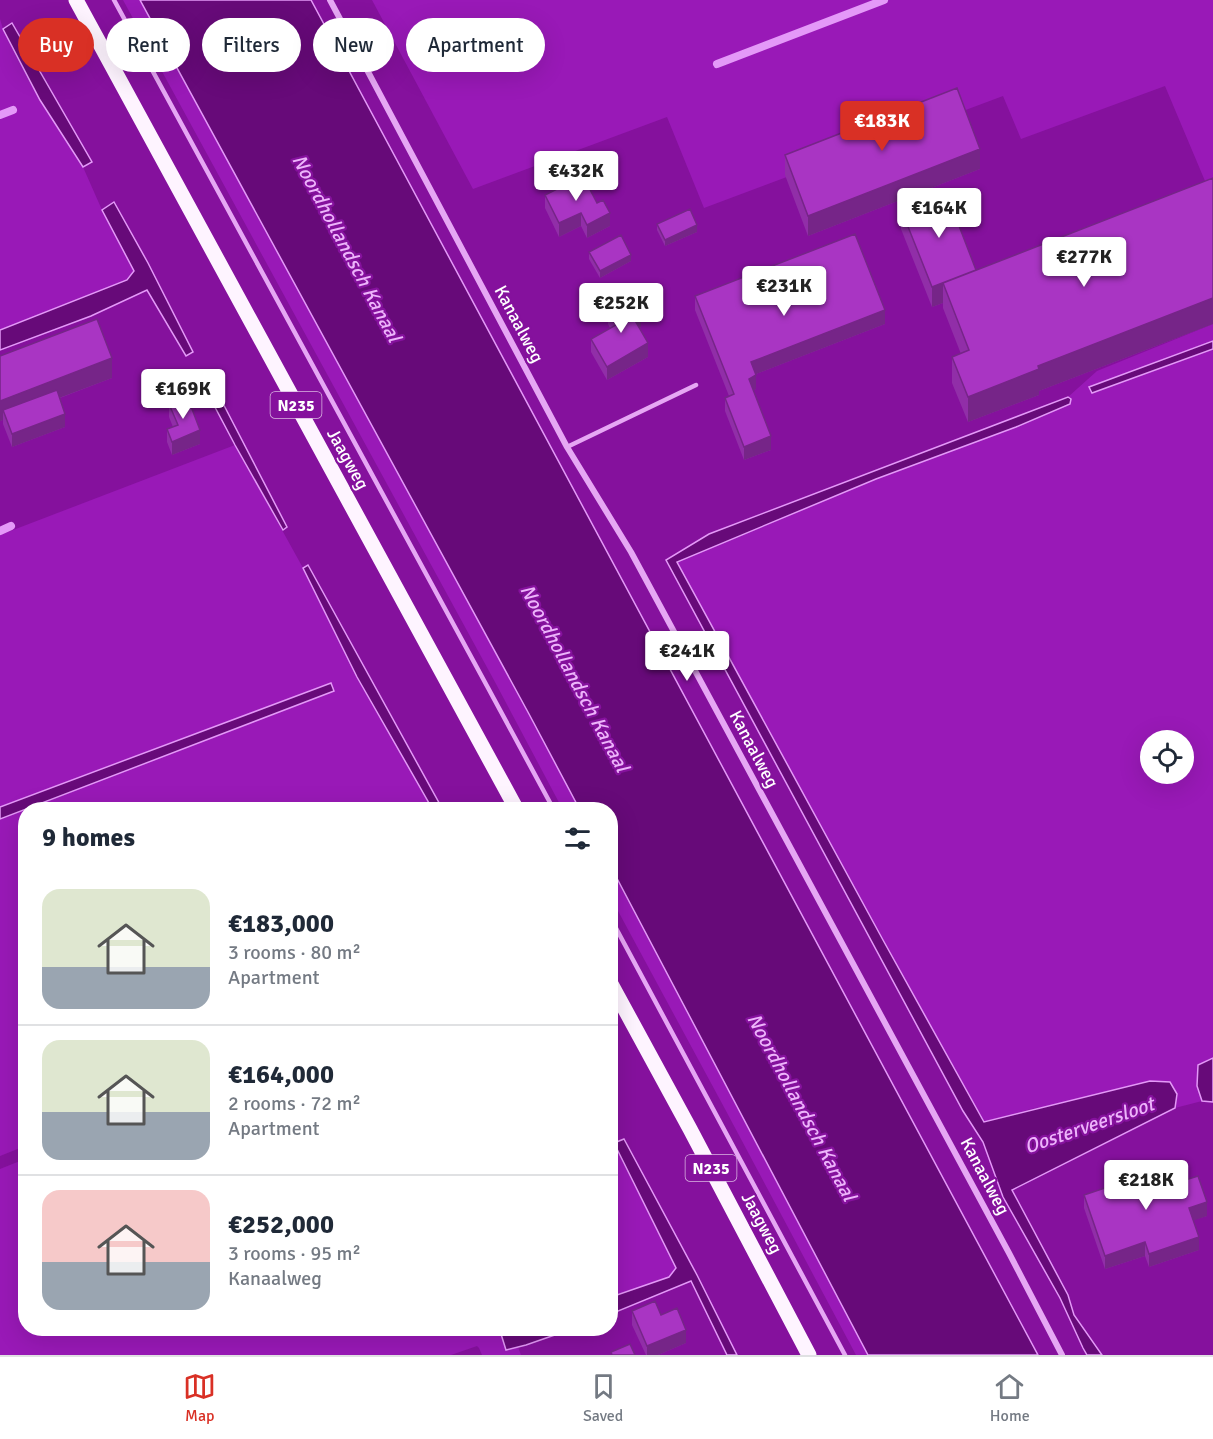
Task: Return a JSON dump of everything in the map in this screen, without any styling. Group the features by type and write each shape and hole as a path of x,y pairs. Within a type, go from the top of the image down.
{"main road":[{"name":"Jaagweg","path":"76,0 513,802"},
{"name":"Jaagweg","path":"618,997 809,1355"}],"street":[{"name":"Kanaalweg","path":"330,0 567,447 636,562 998,1232 1062,1355"}],"lane":[{"path":"114,0 550,802"},
{"path":"567,447 696,385"},
{"path":"618,932 844,1355"}],"shaded area":[{"path":"123,0 140,0 150,18 133,18"},
{"path":"372,0 1213,0 1213,200 1165,86 1021,139 1003,96 704,208 667,117 473,189 410,72 545,72 545,18 406,18 406,64 394,41 394,18 382,18"},
{"path":"0,19 18,58 18,72 25,72 40,100 83,167 102,210 135,271 127,280 0,330"},
{"path":"162,72 179,72 576,802 559,802"},
{"path":"1213,324 1213,341 1089,387 1092,393 1213,349 1213,1058 1198,1065 1197,1086 1202,1101 1175,1108 1177,1094 1035,1108 984,1122 677,562 876,479 1016,427 1071,400 1068,397 1097,371"},
{"path":"235,445 303,568 357,677 428,802 44,802 334,691 330,683 0,807 0,535"},
{"path":"18,812 18,1149 0,1156 0,819"},
{"path":"618,882 868,1355 856,1355 618,911"},
{"path":"618,1151 676,1268 669,1277 618,1295"},
{"path":"18,1162 18,1336 502,1336 506,1350 518,1347 521,1355 482,1355 477,1346 451,1355 0,1355 0,1169"}],"water":[{"name":"Noordhollandsch Kanaal","path":"140,0 311,0 321,18 313,18 313,72 350,72 1038,1355 868,1355 618,880 618,802 576,802 179,72 190,72 190,18 150,18"},
{"path":"12,23 18,33 18,58 3,29"},
{"path":"25,72 40,72 92,162 83,167 40,100"},
{"path":"114,202 193,352 186,356 147,290 91,316 0,350 0,330 127,280 134,271 102,210"},
{"path":"1213,341 1213,349 1092,393 1089,387"},
{"path":"215,388 287,527 283,530 207,392"},
{"name":"Oosterveersloot","path":"1068,397 1071,399 1070,404 1016,427 876,479 677,562 984,1122 1150,1081 1170,1082 1177,1094 1175,1108 1012,1190 1068,1295 1074,1315 1102,1355 1087,1355 1083,1348 1060,1298 1003,1197 983,1142 963,1111 666,560 709,534"},
{"path":"308,565 439,802 428,802 357,677 303,568"},
{"path":"331,683 334,691 44,802 18,802 18,812 0,819 0,807"},
{"path":"1213,1058 1213,1102 1202,1101 1197,1086 1198,1065"},
{"path":"624,1139 737,1355 727,1355 691,1281 618,1311 618,1295 669,1277 676,1268 618,1151 618,1141"},
{"path":"502,1336 552,1336 526,1345 506,1350"}],"building":[{"path":"957,88 980,149 808,216 785,155"},
{"path":"583,176 597,203 603,200 610,213 587,225 581,213 559,223 545,195"},
{"path":"1213,178 1213,298 1038,366 1039,369 968,397 952,357 969,350 943,283"},
{"path":"946,192 976,270 932,287 901,209"},
{"path":"690,209 697,225 665,240 657,224"},
{"path":"855,234 885,310 751,362 756,375 749,379 771,436 744,447 725,398 734,394 695,296"},
{"path":"621,235 631,255 600,271 589,252"},
{"path":"632,297 641,313 633,317 648,343 607,367 591,339 616,325 608,310"},
{"path":"97,319 112,358 0,401 0,356"},
{"path":"57,390 65,414 12,434 3,410"},
{"path":"187,396 200,430 172,442 167,429 178,425 169,404"},
{"path":"1176,1164 1182,1181 1198,1176 1207,1202 1189,1208 1199,1237 1149,1254 1145,1242 1105,1256 1084,1195"},
{"path":"655,1301 661,1315 677,1308 686,1330 647,1346 632,1311"},
{"path":"630,1344 635,1355 612,1355 611,1352"}],"waterway":[{"path":"717,64 884,0"},
{"path":"0,115 13,110"},
{"path":"0,531 11,526"}]}
